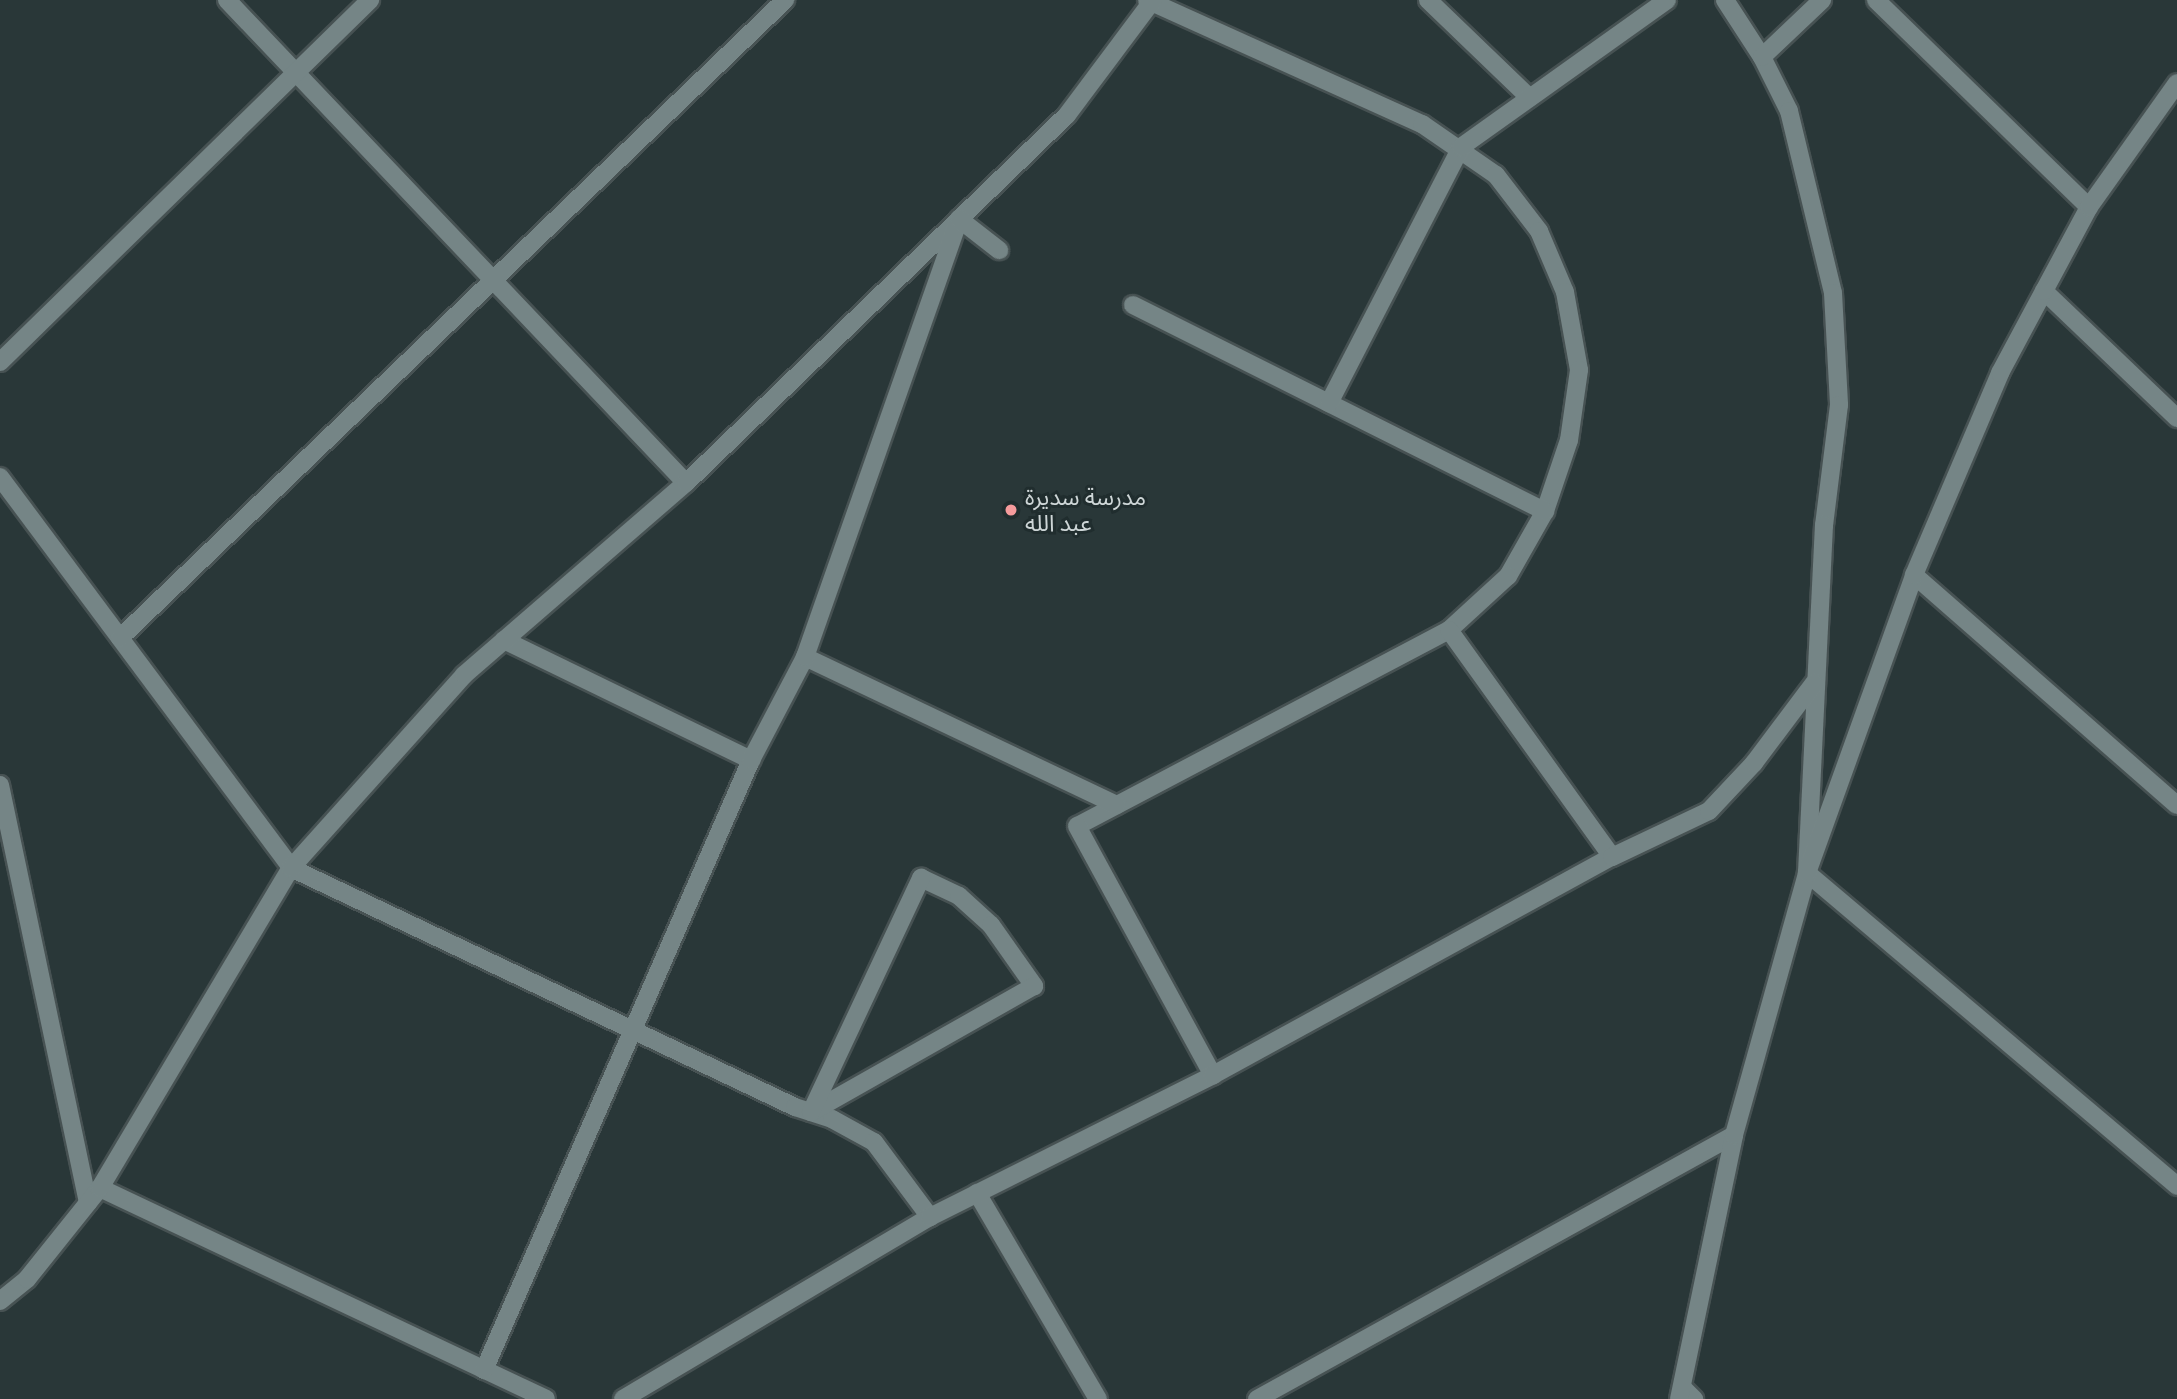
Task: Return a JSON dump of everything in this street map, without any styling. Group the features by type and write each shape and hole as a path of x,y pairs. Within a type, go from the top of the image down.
{"street":[{"path":"227,0 686,483"},
{"path":"0,362 370,0"},
{"path":"120,638 785,0"},
{"path":"1428,0 1530,97"},
{"path":"1329,403 1461,147 1667,0"},
{"path":"1725,0 1762,57 1789,111 1833,293 1839,405 1824,525 1814,683 1807,873"},
{"path":"1762,57 1822,0"},
{"path":"1875,0 2089,207"},
{"path":"0,1301 27,1279 100,1188 291,868 464,675 686,483 1067,115 1151,1 1422,124 1461,147 1496,176 1539,231 1565,292 1579,370 1569,440 1545,511 1508,576 1449,631 1077,826 1213,1075"},
{"path":"1685,1395 1734,1135 1807,873 1914,575 2000,373 2089,207 2177,83"},
{"path":"959,219 999,250"},
{"path":"484,1370 751,760 805,657 959,219"},
{"path":"2044,291 2177,418"},
{"path":"1133,306 1545,511"},
{"path":"0,477 291,868 874,1142 930,1217"},
{"path":"1914,575 2177,804"},
{"path":"1449,631 1612,857"},
{"path":"503,640 751,760"},
{"path":"805,657 1117,805"},
{"path":"624,1399 930,1217 1213,1075 1612,857 1709,811 1754,764 1814,683"},
{"path":"0,785 4,822 88,1203"},
{"path":"1807,873 2177,1186"},
{"path":"921,878 960,896 991,925 1034,986 811,1112 921,878"},
{"path":"1257,1399 1734,1135"},
{"path":"100,1188 546,1399"},
{"path":"977,1193 1098,1399"}],"place":[{"name":"مدرسة سديرة عبد الله","path":"1011,510"}]}
